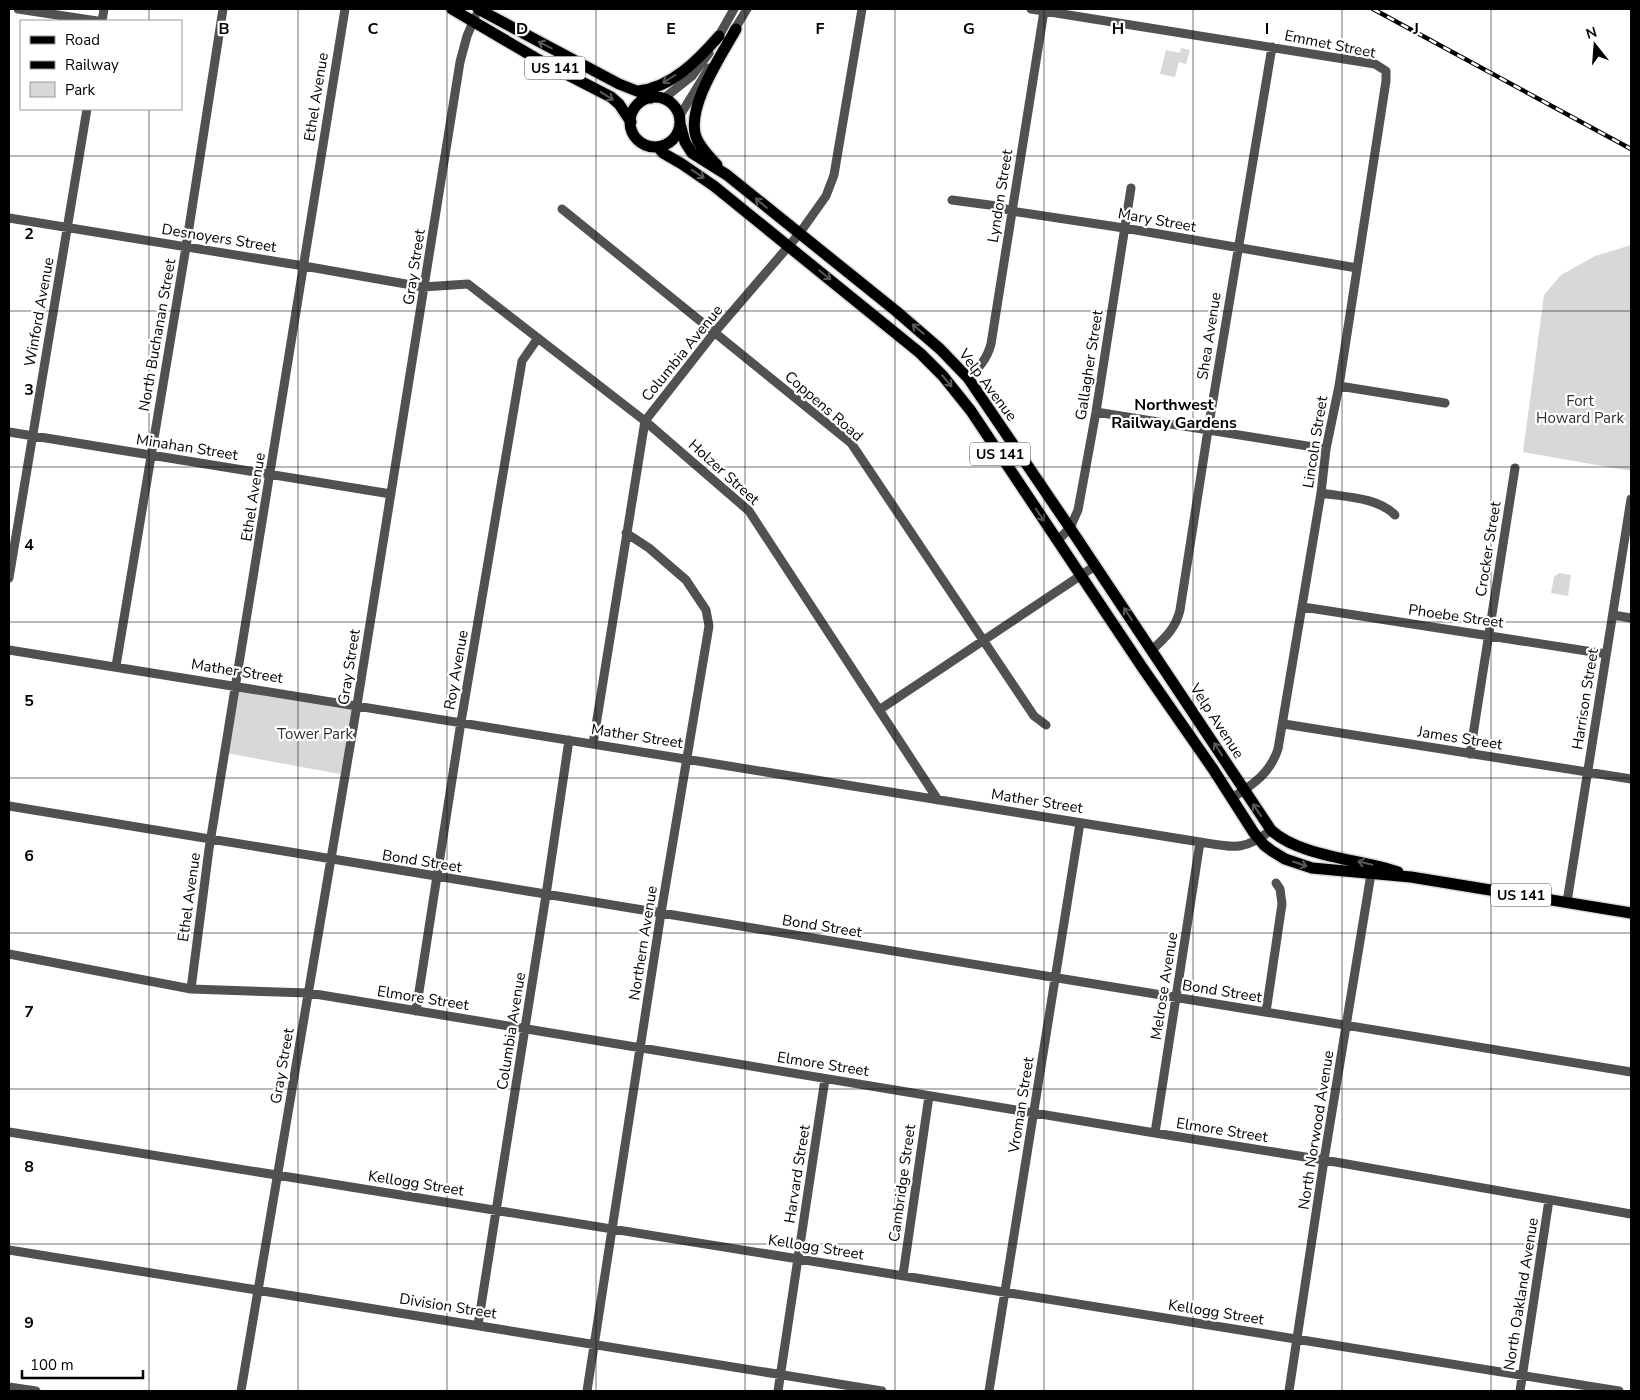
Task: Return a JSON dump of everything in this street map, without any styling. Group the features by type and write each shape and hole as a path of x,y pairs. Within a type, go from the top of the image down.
{"main road":[{"name":"US 141","path":"452,9 539,60 610,97 619,104 630,122"},
{"name":"US 141","path":"479,9 620,84 651,98"},
{"path":"727,175 700,145 694,130 694,120 700,97 736,29"},
{"path":"638,91 658,86 688,67 719,36"},
{"path":"651,98 663,99 674,106 680,121 678,133 673,140 666,145 658,147 645,145 638,140 632,132 630,122 636,106 651,98"},
{"name":"Velp Avenue","path":"680,121 686,145 692,153 727,175 929,338 968,378 1271,830"},
{"name":"Velp Avenue","path":"658,147 663,153 714,186 910,344 935,367 971,411 1259,839"},
{"name":"US 141","path":"1271,830 1289,843 1306,849 1385,868 1411,877"},
{"name":"US 141","path":"1259,839 1272,851 1285,859 1304,866 1411,877 1631,913"}],"street":[{"path":"18,9 90,20"},
{"name":"North Buchanan Street","path":"116,666 186,247 223,9"},
{"name":"Ethel Avenue","path":"191,989 211,840 345,9"},
{"name":"Gray Street","path":"241,1391 357,705 460,62 473,20 479,9"},
{"path":"663,99 692,76 719,36 734,9"},
{"path":"680,121 700,82 736,29 747,9"},
{"name":"Columbia Avenue","path":"593,744 645,420 714,333 799,234 826,196 834,175 862,9"},
{"name":"Emmet Street","path":"1032,9 1375,64 1386,71"},
{"name":"Lyndon Street","path":"968,378 982,364 988,352 1044,11"},
{"name":"Shea Avenue","path":"1152,650 1170,633 1179,617 1272,47"},
{"name":"Lincoln Street","path":"1232,798 1256,782 1271,766 1278,749 1284,724 1321,493 1326,449 1339,386 1386,71"},
{"name":"Winford Avenue","path":"9,578 31,436 87,110"},
{"name":"Gallagher Street","path":"1058,540 1070,528 1078,510 1096,412 1131,188"},
{"name":"Mary Street","path":"952,200 997,206 1011,212 1124,228 1357,268"},
{"name":"Coppens Road","path":"562,209 851,444 1034,716 1046,724"},
{"name":"Desnoyers Street","path":"9,218 425,287"},
{"name":"Holzer Street","path":"425,287 468,284 645,420 749,511 938,800"},
{"name":"Roy Avenue","path":"416,1011 461,722 522,361 538,338"},
{"path":"1339,386 1445,403"},
{"path":"1096,412 1326,449"},
{"name":"Minahan Street","path":"9,432 391,494"},
{"name":"Crocker Street","path":"1470,754 1515,468"},
{"path":"1321,493 1375,502 1386,507 1395,516"},
{"name":"Harrison Street","path":"1567,902 1606,654 1627,545 1631,500"},
{"name":"Northern Avenue","path":"587,1391 661,913 710,626 706,610 686,580 649,548 626,533"},
{"path":"880,710 1095,566"},
{"name":"Phoebe Street","path":"1302,607 1489,634 1606,654"},
{"path":"1613,615 1631,618"},
{"name":"Mather Street","path":"9,650 1200,842 1238,847 1248,845 1271,830"},
{"name":"James Street","path":"1284,724 1631,779"},
{"name":"Columbia Avenue","path":"478,1325 569,740"},
{"name":"Bond Street","path":"9,806 1631,1072"},
{"name":"Vroman Street","path":"989,1391 1080,823"},
{"name":"Melrose Avenue","path":"1155,1133 1200,842"},
{"name":"North Norwood Avenue","path":"1289,1391 1324,1160 1371,874"},
{"path":"1266,1012 1282,904 1280,888 1276,883"},
{"name":"Elmore Street","path":"9,954 191,989 308,993 1324,1160 1631,1214"},
{"name":"Harvard Street","path":"778,1391 825,1079"},
{"name":"Cambridge Street","path":"902,1275 929,1096"},
{"name":"Kellogg Street","path":"9,1132 1619,1391"},
{"name":"North Oakland Avenue","path":"1520,1391 1549,1200"},
{"name":"Division Street","path":"9,1250 882,1391"},
{"path":"9,1387 36,1391"}],"green space":[{"path":"1181,48 1190,50 1186,64 1179,62 1175,77 1160,74 1166,50 1180,53"},
{"name":"Fort Howard Park","path":"1631,245 1631,471 1523,452 1544,295 1561,275 1595,256"},
{"path":"1559,573 1571,575 1568,596 1551,593 1554,577"},
{"name":"Tower Park","path":"237,687 357,705 345,775 226,753"}],"railway":[{"path":"1373,9 1631,149"}],"district":[{"name":"Northwest Railway Gardens","path":"1174,413"}]}
